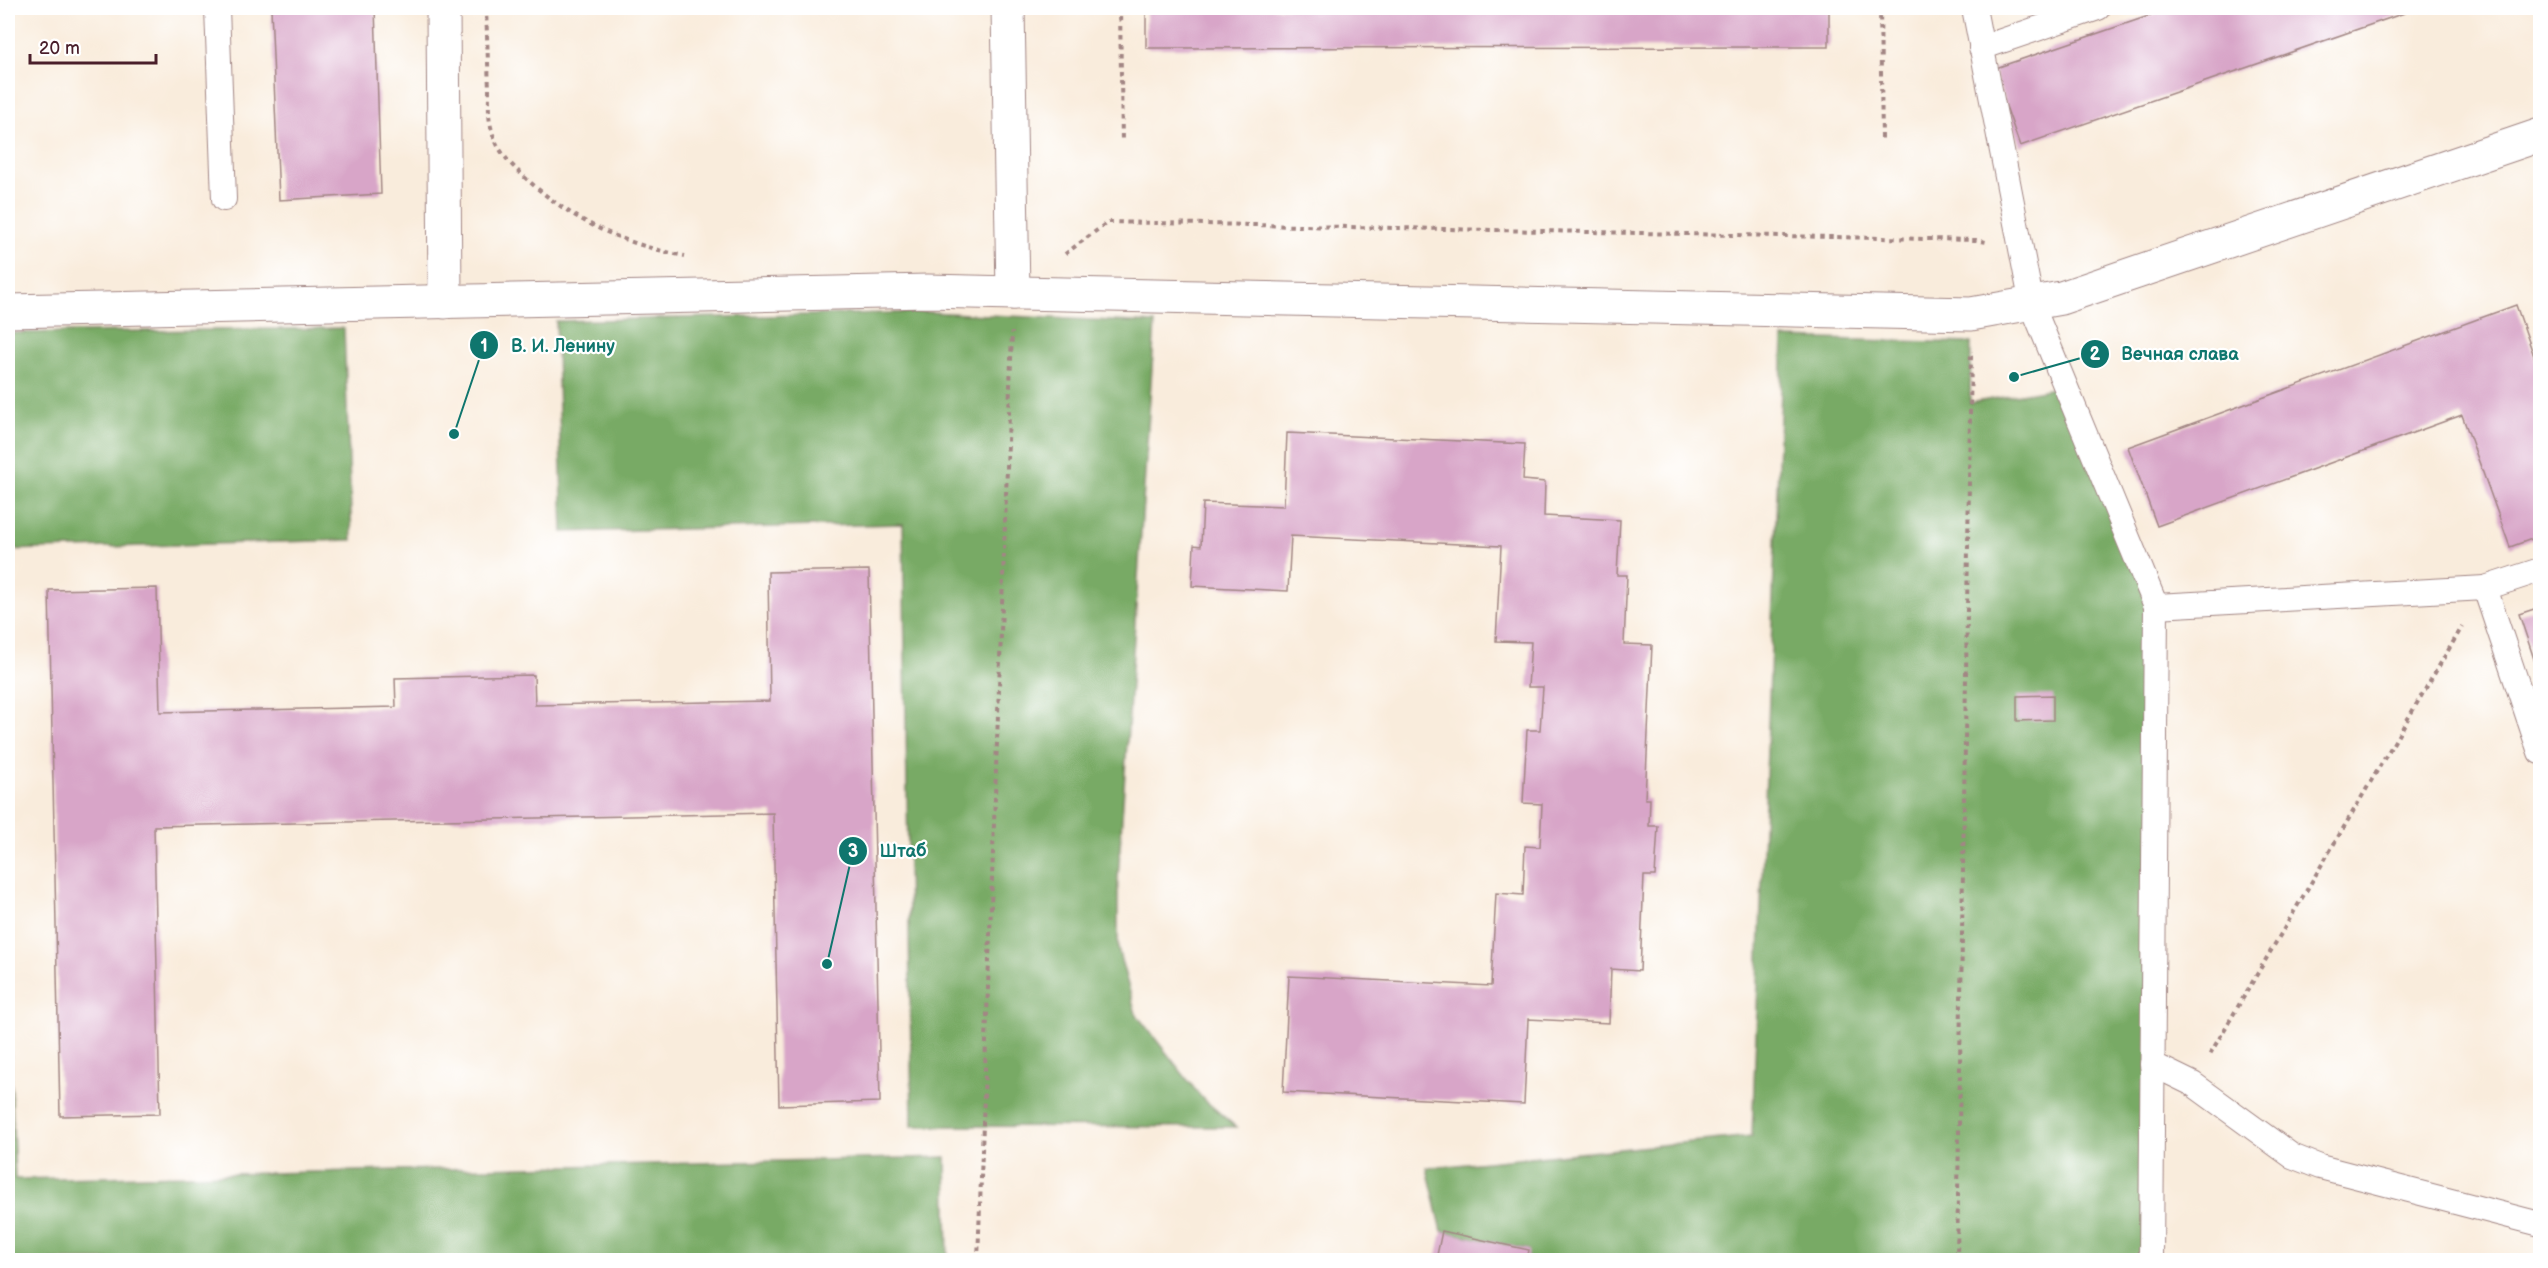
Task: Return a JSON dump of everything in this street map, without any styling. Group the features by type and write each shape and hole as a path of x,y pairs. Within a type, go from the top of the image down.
{"street":[{"path":"443,8 445,302"},
{"path":"1008,8 1013,293"},
{"path":"8,311 928,291 1971,314 2032,305 2061,298 2541,135"}],"lane":[{"path":"217,8 224,199"},
{"path":"1974,8 2032,305 2156,606 2151,1260"},
{"path":"1981,48 2098,8"},
{"path":"2156,606 2485,588 2541,570"},
{"path":"2485,588 2541,752"},
{"path":"2152,1064 2193,1084 2292,1156 2320,1167 2541,1224"}],"path":[{"path":"486,8 490,125 498,147 512,167 549,199 600,231 658,250 684,256 696,256"},
{"path":"1120,8 1122,143"},
{"path":"1880,8 1882,139"},
{"path":"1061,258 1108,222 1976,240 2022,250"},
{"path":"978,1260 1013,293"},
{"path":"1957,1260 1971,314"},
{"path":"2193,1084 2485,588"}],"green space":[{"path":"928,312 1155,323 1118,878 1118,949 1136,1014 1201,1097 1236,1127 912,1126 903,524 563,532 556,321"},
{"path":"344,328 352,540 8,550 8,333"},
{"path":"1783,338 1971,343 1970,403 2065,386 2156,606 2151,1260 1527,1260 1528,1250 1442,1231 1427,1168 1752,1136"},
{"path":"8,995 15,1179 946,1157 948,1260 8,1260"}],"building":[{"path":"271,8 375,8 381,194 279,200"},
{"path":"1146,8 1829,8 1829,47 1146,48"},
{"path":"2172,8 2412,8 2413,10 2020,146 1993,69"},
{"path":"2516,305 2540,373 2540,536 2510,547 2462,415 2157,526 2128,447"},
{"path":"1287,433 1525,444 1523,480 1545,482 1544,516 1620,520 1617,575 1627,575 1624,644 1652,645 1645,799 1650,799 1649,826 1658,826 1655,876 1644,876 1640,971 1611,969 1609,1023 1528,1019 1524,1104 1283,1092 1289,976 1491,986 1496,893 1523,895 1525,846 1540,847 1542,804 1523,803 1527,730 1540,730 1543,687 1528,687 1531,642 1496,641 1501,546 1291,536 1288,591 1192,586 1194,545 1201,546 1203,503 1284,506"},
{"path":"869,570 880,1102 779,1105 773,813 154,826 160,1114 60,1116 49,590 157,588 160,712 396,707 395,678 534,675 535,705 770,701 768,572"},
{"path":"2540,607 2540,677 2519,614"},
{"path":"2053,695 2053,720 2017,721 2017,696"},
{"path":"1442,1231 1529,1250 1527,1260 1436,1260"}],"place":[{"name":"Вечная слава","path":"2014,377"},
{"name":"В. И. Ленину","path":"454,434"},
{"name":"Штаб","path":"827,964"}]}
